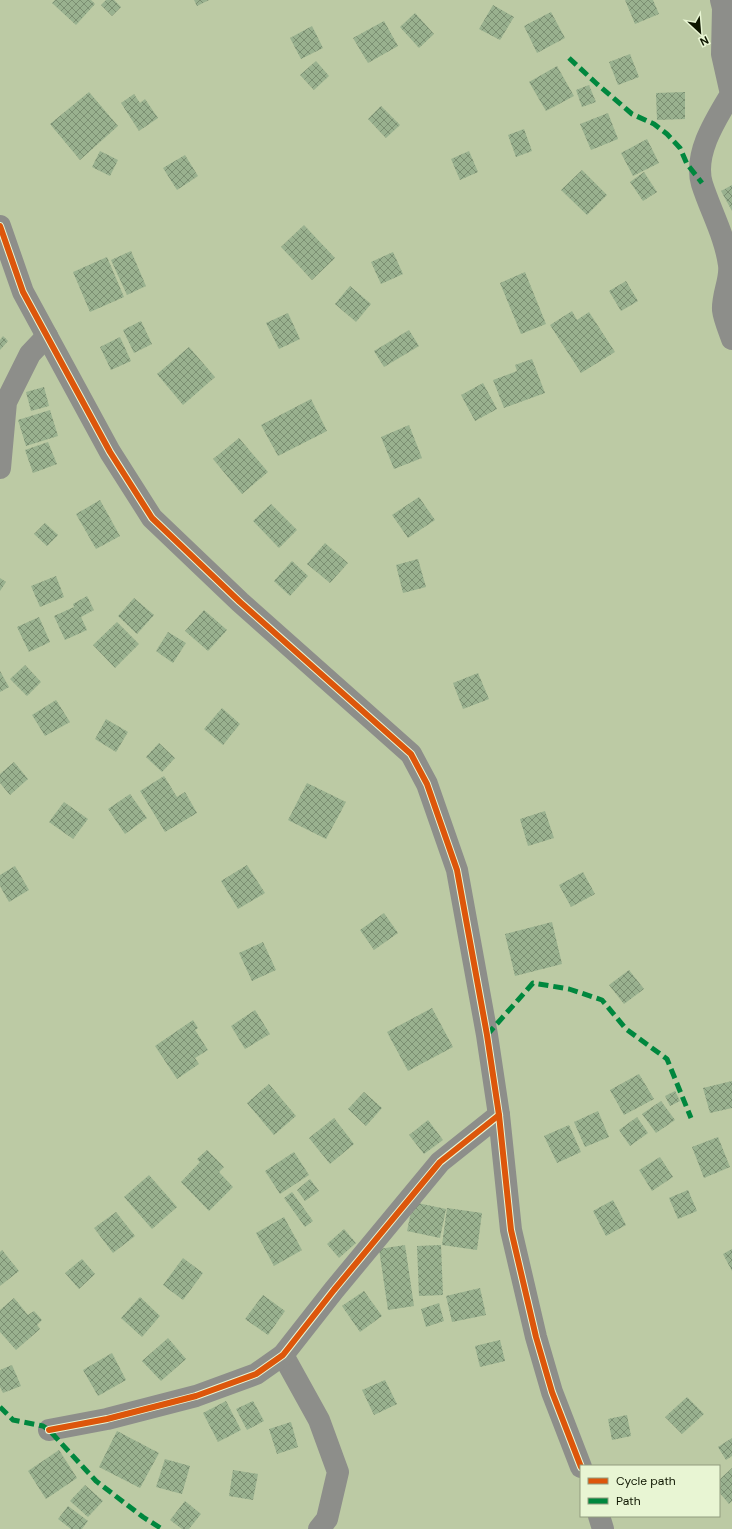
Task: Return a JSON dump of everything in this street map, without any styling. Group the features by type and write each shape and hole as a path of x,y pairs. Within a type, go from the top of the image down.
{"street":[{"path":"722,0 722,54 731,94 709,132 703,152 700,170 702,183 724,238 729,266 723,309 732,338"},
{"path":"0,226 23,292 110,452 152,518 252,612 411,754 427,784 457,870 487,1035 499,1115 511,1230 536,1337 552,1392 580,1465"},
{"path":"0,468 6,402 30,354 48,336"},
{"path":"49,1430 106,1419 196,1396 256,1374 283,1354 440,1162 499,1115"},
{"path":"283,1354 319,1420 338,1472 327,1519 319,1529"},
{"path":"599,1517 603,1529"}],"building":[{"path":"55,0 91,0 95,4 76,25 52,3"},
{"path":"106,0 114,0 121,7 112,16 101,5"},
{"path":"194,0 209,0 197,6"},
{"path":"625,0 653,0 659,14 635,24"},
{"path":"493,5 514,17 500,40 479,29"},
{"path":"551,12 565,38 537,53 524,26"},
{"path":"415,13 434,34 419,48 400,27"},
{"path":"384,21 398,46 368,63 353,38"},
{"path":"312,26 323,48 301,59 290,38"},
{"path":"630,54 639,77 618,85 609,62"},
{"path":"316,61 329,76 314,90 300,75"},
{"path":"557,66 574,96 546,111 529,82"},
{"path":"589,85 596,102 582,107 576,90"},
{"path":"89,92 118,126 80,160 50,124"},
{"path":"685,92 685,119 657,120 656,93"},
{"path":"134,94 140,103 145,99 158,118 139,131 121,103"},
{"path":"381,106 400,125 386,138 368,119"},
{"path":"608,113 618,139 591,150 580,124"},
{"path":"524,129 532,151 516,157 508,135"},
{"path":"647,139 659,163 633,176 621,153"},
{"path":"100,151 118,160 110,176 92,167"},
{"path":"469,151 478,172 460,180 451,159"},
{"path":"185,155 198,176 177,190 163,168"},
{"path":"582,170 607,195 587,215 561,190"},
{"path":"644,172 657,192 643,201 630,182"},
{"path":"732,185 732,211 721,191"},
{"path":"304,225 335,258 312,280 281,247"},
{"path":"131,251 146,286 127,295 111,260"},
{"path":"393,252 403,274 381,284 371,262"},
{"path":"107,257 124,297 90,312 73,272"},
{"path":"525,272 546,324 521,334 500,283"},
{"path":"626,281 638,301 621,311 609,291"},
{"path":"350,286 371,304 356,322 335,304"},
{"path":"572,311 577,320 589,312 615,352 581,373 550,325"},
{"path":"288,313 300,339 279,349 266,323"},
{"path":"141,321 152,344 134,353 123,330"},
{"path":"409,330 419,346 384,367 374,351"},
{"path":"3,336 8,341 0,350 0,340"},
{"path":"120,337 131,361 111,370 100,347"},
{"path":"189,347 215,377 183,405 157,374"},
{"path":"532,359 545,393 504,408 493,380 517,371 515,365"},
{"path":"483,383 497,409 475,421 461,395"},
{"path":"44,387 49,406 31,411 26,392"},
{"path":"311,399 327,431 278,456 261,425"},
{"path":"50,410 58,436 26,446 18,420"},
{"path":"409,425 422,458 394,469 381,437"},
{"path":"239,438 268,472 242,494 213,459"},
{"path":"48,442 57,464 33,473 25,450"},
{"path":"419,497 435,520 408,538 392,515"},
{"path":"100,500 120,536 96,549 76,514"},
{"path":"271,504 297,530 279,548 253,521"},
{"path":"45,523 58,535 47,546 34,534"},
{"path":"325,543 348,563 330,583 307,564"},
{"path":"418,559 426,587 403,593 396,565"},
{"path":"292,561 308,576 290,596 274,581"},
{"path":"56,576 64,597 40,607 31,586"},
{"path":"0,578 6,582 0,591"},
{"path":"87,596 94,610 81,617 87,630 65,640 54,616 74,607 73,604"},
{"path":"134,598 154,615 137,634 118,616"},
{"path":"204,610 227,630 208,651 185,631"},
{"path":"39,617 50,642 29,652 17,627"},
{"path":"117,622 139,644 115,668 93,645"},
{"path":"168,632 186,643 173,663 156,651"},
{"path":"25,665 41,682 27,696 10,679"},
{"path":"0,671 9,687 0,692"},
{"path":"478,673 489,699 463,709 453,683"},
{"path":"56,700 70,722 45,736 32,715"},
{"path":"222,708 240,724 223,745 204,729"},
{"path":"106,719 128,732 116,752 95,739"},
{"path":"159,743 175,758 162,772 146,757"},
{"path":"14,762 28,779 10,795 0,783 0,774"},
{"path":"164,776 177,797 185,792 197,813 165,832 140,791"},
{"path":"307,783 346,802 326,839 288,820"},
{"path":"130,794 147,818 125,834 108,809"},
{"path":"64,802 88,819 73,839 49,822"},
{"path":"545,811 554,838 528,846 520,819"},
{"path":"247,865 265,893 238,909 221,881"},
{"path":"15,866 29,890 9,902 0,886 0,875"},
{"path":"583,872 595,894 571,907 559,885"},
{"path":"384,913 398,933 374,950 360,930"},
{"path":"552,922 562,964 515,976 505,934"},
{"path":"263,942 276,970 252,981 239,953"},
{"path":"629,970 644,989 624,1004 609,985"},
{"path":"432,1008 453,1047 408,1071 387,1032"},
{"path":"255,1010 270,1034 245,1049 231,1026"},
{"path":"193,1020 198,1028 195,1030 208,1050 195,1058 199,1064 177,1079 155,1046"},
{"path":"639,1074 654,1099 624,1115 610,1090"},
{"path":"732,1081 732,1108 710,1113 703,1088"},
{"path":"269,1084 296,1116 274,1135 247,1103"},
{"path":"675,1091 680,1101 670,1106 665,1096"},
{"path":"364,1092 382,1108 366,1126 348,1109"},
{"path":"661,1101 675,1120 656,1133 642,1114"},
{"path":"598,1111 609,1137 585,1147 574,1122"},
{"path":"637,1117 648,1133 630,1146 619,1130"},
{"path":"334,1118 354,1144 330,1164 309,1138"},
{"path":"428,1120 443,1140 424,1154 409,1135"},
{"path":"569,1125 581,1152 557,1163 544,1136"},
{"path":"718,1137 730,1167 704,1178 692,1147"},
{"path":"207,1150 224,1167 219,1172 233,1187 209,1211 181,1182 200,1162 197,1159"},
{"path":"294,1152 309,1175 280,1194 265,1171"},
{"path":"660,1157 673,1177 652,1191 639,1170"},
{"path":"149,1175 177,1207 152,1229 124,1197"},
{"path":"310,1179 319,1191 305,1201 297,1190"},
{"path":"688,1190 697,1211 678,1219 669,1198"},
{"path":"292,1192 313,1221 305,1227 284,1198"},
{"path":"613,1200 626,1225 606,1236 593,1211"},
{"path":"413,1202 446,1209 440,1238 407,1231"},
{"path":"447,1208 482,1213 477,1250 442,1245"},
{"path":"116,1212 135,1236 113,1253 94,1228"},
{"path":"284,1217 302,1250 274,1266 256,1233"},
{"path":"344,1229 356,1243 339,1258 327,1244"},
{"path":"405,1245 414,1306 388,1310 379,1249"},
{"path":"441,1245 443,1295 419,1296 417,1246"},
{"path":"732,1249 732,1271 723,1254"},
{"path":"2,1250 19,1271 0,1286 0,1252"},
{"path":"183,1258 203,1273 183,1300 163,1285"},
{"path":"82,1259 95,1274 79,1289 65,1273"},
{"path":"480,1288 486,1315 452,1322 446,1296"},
{"path":"364,1291 382,1316 360,1332 342,1306"},
{"path":"263,1295 285,1311 268,1335 245,1319"},
{"path":"140,1297 160,1316 142,1337 121,1318"},
{"path":"14,1298 28,1315 34,1311 42,1320 37,1325 40,1329 16,1350 0,1332 0,1310"},
{"path":"439,1303 444,1321 426,1327 421,1309"},
{"path":"168,1338 186,1359 161,1381 142,1361"},
{"path":"500,1340 505,1361 480,1367 475,1346"},
{"path":"112,1353 126,1380 98,1396 83,1370"},
{"path":"12,1365 21,1386 3,1393 0,1387 0,1370"},
{"path":"385,1380 397,1404 374,1415 362,1390"},
{"path":"687,1397 704,1414 682,1434 665,1417"},
{"path":"226,1401 241,1430 218,1442 203,1413"},
{"path":"253,1401 264,1421 247,1430 236,1409"},
{"path":"627,1415 631,1436 612,1440 608,1419"},
{"path":"291,1422 298,1447 277,1454 269,1429"},
{"path":"117,1431 159,1453 140,1488 99,1467"},
{"path":"732,1438 732,1456 726,1460 718,1447"},
{"path":"59,1450 77,1478 46,1499 28,1471"},
{"path":"165,1459 190,1466 182,1494 156,1487"},
{"path":"732,1468 732,1501 729,1504 720,1493 720,1479"},
{"path":"233,1470 258,1474 253,1500 229,1496"},
{"path":"85,1485 103,1501 88,1517 70,1501"},
{"path":"185,1501 201,1514 189,1529 182,1529 170,1520"},
{"path":"68,1506 88,1521 82,1529 71,1529 58,1519"}],"marked path":[{"path":"569,58 632,114 654,124 667,134 680,148 687,164 702,183"},
{"path":"487,1035 533,983 569,989 602,1000 626,1029 667,1059 691,1118"},
{"path":"0,1407 13,1420 43,1426 49,1430 96,1481 143,1517 162,1529"}],"cycle path":[{"path":"0,226 23,292 110,452 152,518 240,602 411,754 427,784 457,870 487,1035 499,1115 511,1230 536,1337 552,1392 580,1465"},
{"path":"49,1430 107,1419 196,1396 256,1374 283,1355 334,1290 440,1162 499,1115"}]}
